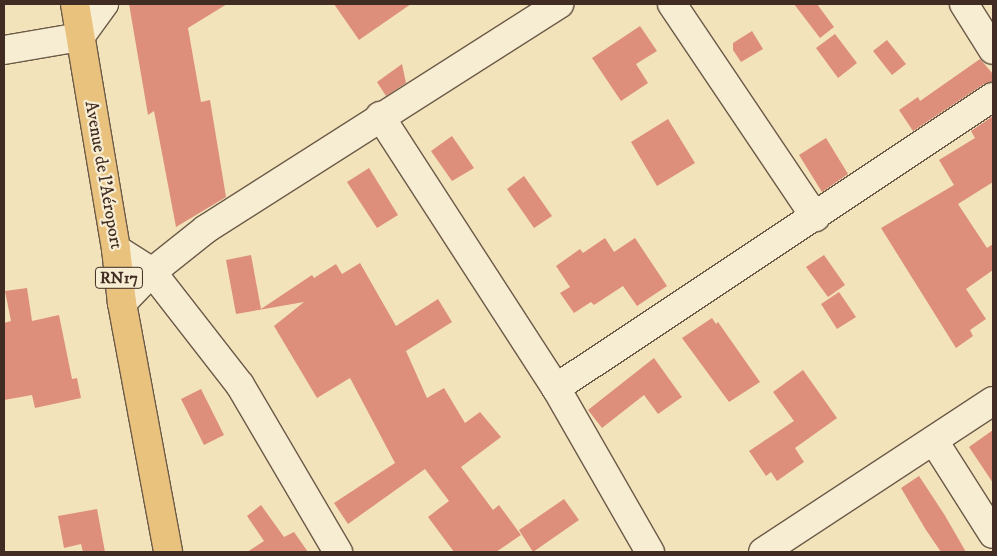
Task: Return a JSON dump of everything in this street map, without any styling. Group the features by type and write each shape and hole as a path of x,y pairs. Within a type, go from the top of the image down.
{"main road":[{"name":"Avenue de l'Aéroport","path":"75,4 116,249 122,304 168,552"}],"street":[{"path":"4,50 80,37 104,4"},
{"path":"122,304 152,272 206,229 380,116 559,4"},
{"path":"672,4 815,217"},
{"path":"964,4 993,50"},
{"path":"556,388 993,97"},
{"path":"380,116 556,388 650,552"},
{"path":"116,249 152,272 240,385 338,552"},
{"path":"763,552 993,401"},
{"path":"934,440 993,534"}],"building":[{"path":"129,4 227,4 188,28 201,102 210,100 226,197 176,227 154,111 148,115"},
{"path":"334,4 411,4 359,40"},
{"path":"794,4 817,4 834,27 820,38"},
{"path":"640,26 657,51 636,64 648,83 621,101 592,58"},
{"path":"752,31 763,49 741,62 733,50 733,43"},
{"path":"835,34 857,63 838,78 816,48"},
{"path":"887,40 906,64 892,75 873,51"},
{"path":"980,59 993,74 993,82 984,84 913,131 899,110 918,97 920,101"},
{"path":"402,64 406,83 386,96 377,82"},
{"path":"993,116 993,182 958,204 987,248 993,244 993,270 966,289 986,319 970,330 973,336 956,348 881,228 954,185 939,160 975,138 971,131"},
{"path":"668,119 695,163 657,186 631,142"},
{"path":"452,136 474,168 452,181 431,151"},
{"path":"826,138 848,174 822,192 799,155"},
{"path":"369,168 398,215 377,228 347,182"},
{"path":"524,176 552,216 534,228 507,189"},
{"path":"605,238 614,252 635,238 667,286 637,306 623,286 594,305 591,302 574,313 560,293 570,287 556,266 580,249 583,253"},
{"path":"251,255 261,309 312,275 314,278 336,264 342,274 360,263 396,326 438,299 452,322 406,351 427,398 444,388 465,423 480,412 501,437 461,467 493,510 499,505 521,535 496,552 454,552 428,517 449,501 425,469 348,524 334,503 395,463 350,378 317,398 274,326 304,302 236,314 226,260"},
{"path":"824,255 845,285 828,297 806,267"},
{"path":"27,288 32,321 59,315 72,379 77,378 81,398 35,408 32,395 4,400 4,323 11,321 5,291"},
{"path":"839,292 856,317 837,329 821,304"},
{"path":"712,318 716,324 718,322 760,382 729,402 682,338"},
{"path":"654,358 682,397 658,414 644,395 602,428 588,410"},
{"path":"803,370 837,418 795,448 804,462 777,481 771,472 766,476 749,451 794,421 773,392"},
{"path":"201,389 224,435 204,445 181,399"},
{"path":"993,430 993,483 969,447"},
{"path":"919,476 966,552 941,552 926,530 901,488"},
{"path":"564,499 579,520 533,552 519,530"},
{"path":"261,505 284,537 294,532 308,552 247,552 264,541 247,516"},
{"path":"97,509 105,552 83,552 81,544 64,548 58,516"}]}
